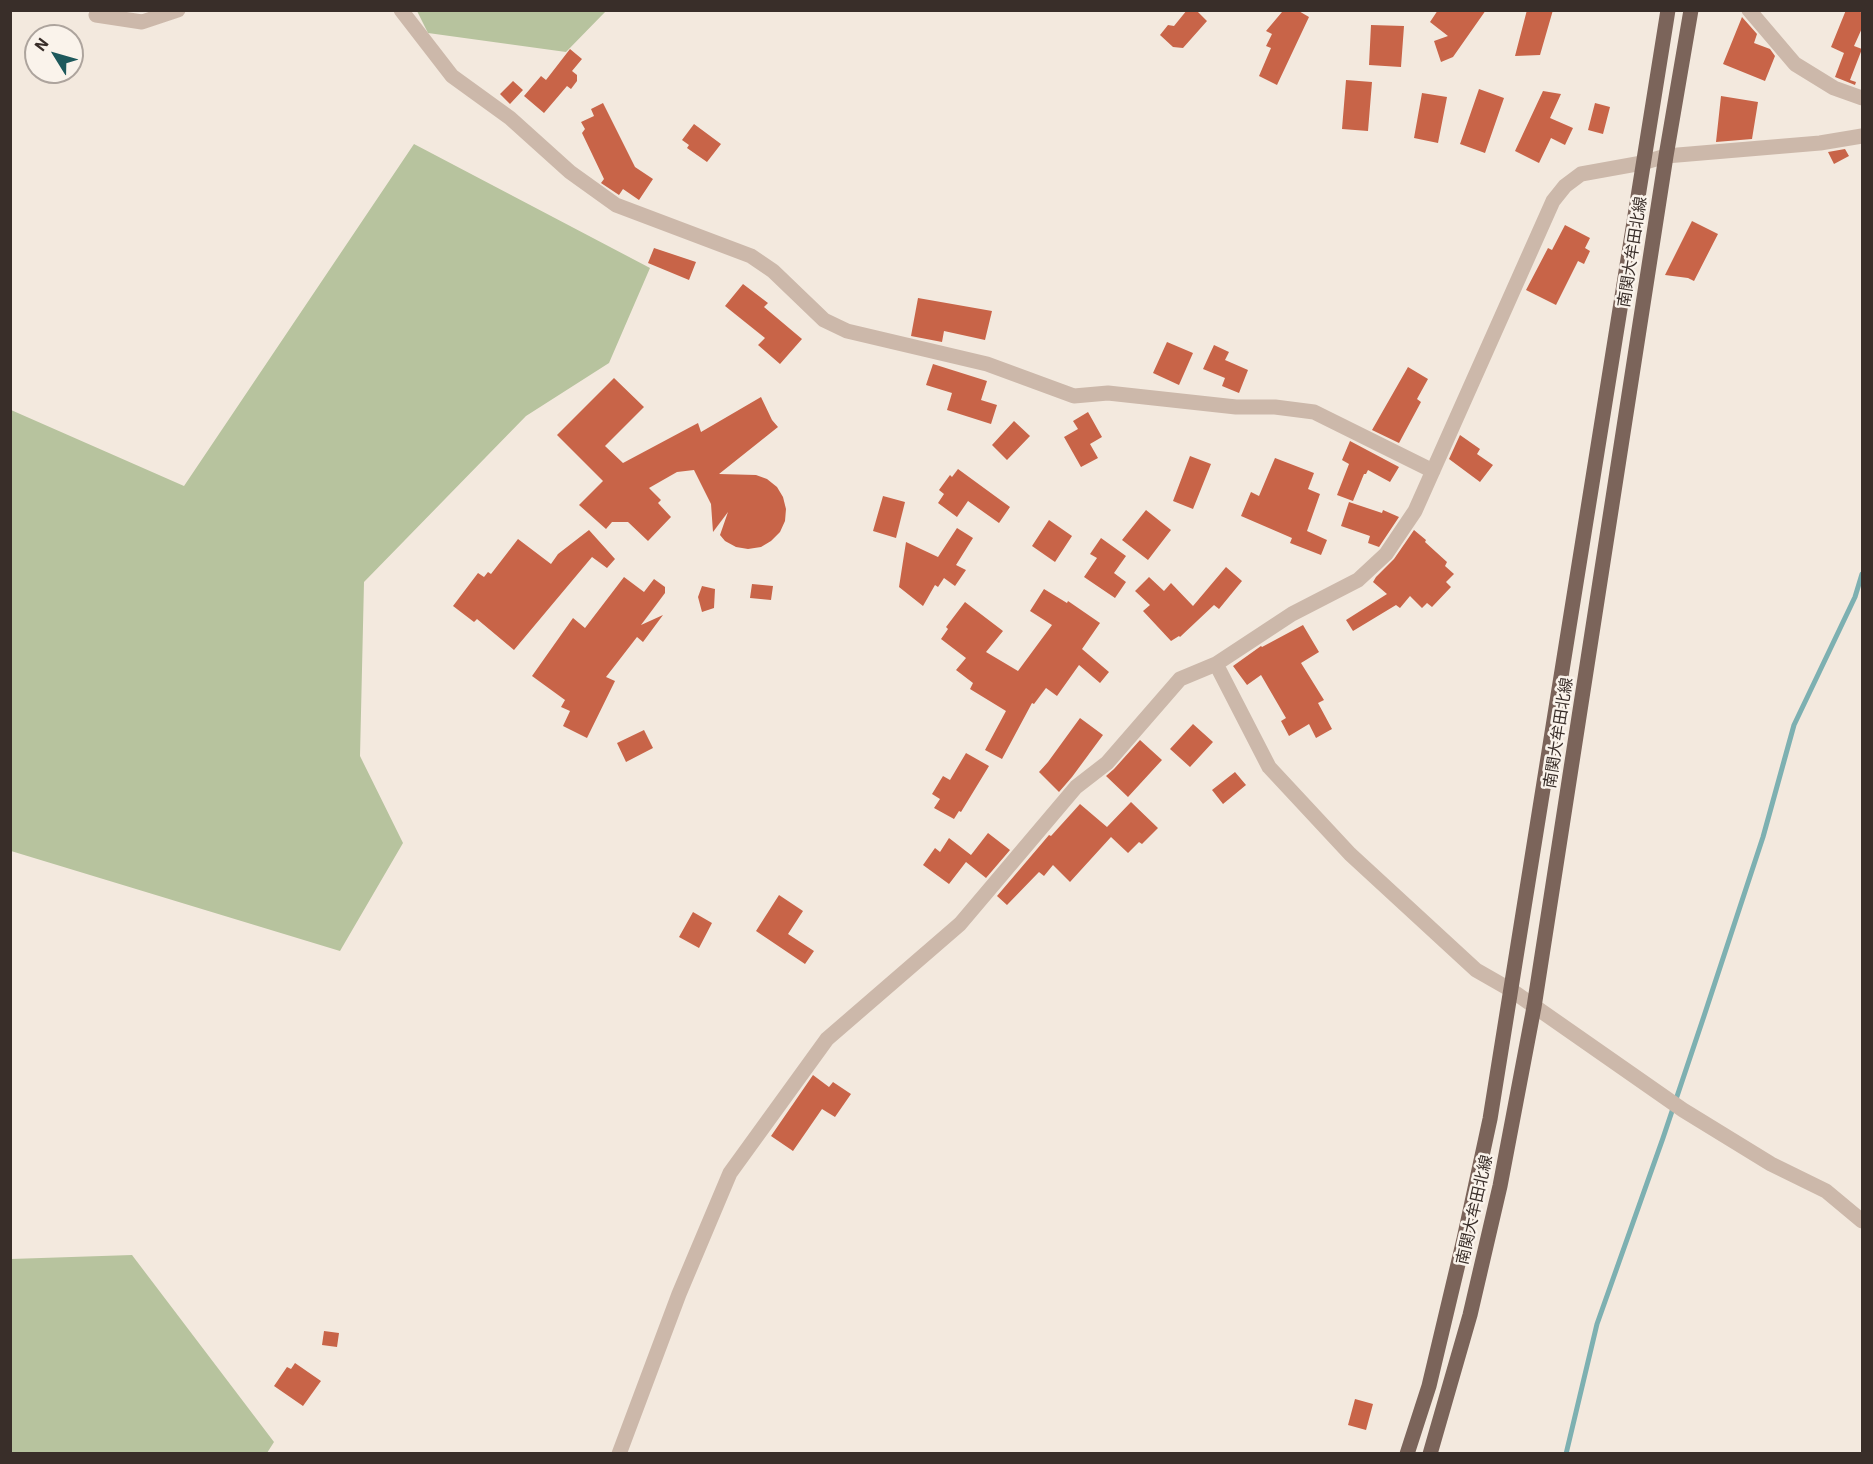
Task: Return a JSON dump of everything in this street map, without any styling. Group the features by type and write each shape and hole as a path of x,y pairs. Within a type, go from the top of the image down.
{"main road":[{"name":"南関大牟田北線","path":"1407,1454 1429,1386 1490,1119 1668,10"},
{"name":"南関大牟田北線","path":"1430,1454 1470,1315 1500,1186 1534,1007 1666,156 1691,10"}],"street":[{"path":"96,15 141,22 178,10"},
{"path":"401,10 452,76 510,118 570,172 616,205 751,256 773,271 824,320 848,331 987,364 1074,396 1108,393 1236,407 1275,406 1314,412 1432,471"},
{"path":"1749,10 1795,64 1834,88 1863,98"},
{"path":"619,1454 679,1293 730,1173 827,1038 960,924 1076,787 1107,763 1180,679 1216,664 1292,614 1359,580 1386,554 1415,511 1553,201 1565,186 1581,174 1642,164 1666,156 1820,143 1863,136"},
{"path":"1216,664 1269,767 1350,854 1476,970 1511,990 1664,1098 1771,1164 1826,1191 1863,1221"}],"green space":[{"path":"417,11 606,11 566,52 428,33"},
{"path":"414,144 650,268 609,363 526,416 364,582 360,756 403,843 340,951 11,851 11,410 184,486"},
{"path":"132,1255 274,1442 267,1453 11,1453 11,1259"}],"building":[{"path":"1187,10 1196,10 1207,21 1183,48 1173,47 1160,35 1168,25 1174,26"},
{"path":"1297,10 1309,17 1277,85 1259,76 1271,48 1266,46 1272,34 1266,31 1282,12"},
{"path":"1438,10 1486,10 1453,57 1441,62 1434,41 1448,36 1430,22"},
{"path":"1527,10 1553,10 1540,55 1515,56"},
{"path":"1846,10 1863,13 1863,26 1854,46 1862,49 1850,80 1856,82 1855,85 1835,77 1844,53 1831,47"},
{"path":"1742,17 1757,34 1754,43 1770,49 1775,56 1765,81 1723,64"},
{"path":"1371,25 1404,26 1401,67 1369,65"},
{"path":"570,49 582,59 572,71 577,75 577,81 571,89 567,86 544,113 524,96 541,76 546,80"},
{"path":"1346,80 1372,82 1368,131 1342,129"},
{"path":"513,81 523,90 510,104 500,94"},
{"path":"1479,89 1504,98 1485,153 1460,144"},
{"path":"1543,91 1561,94 1550,118 1573,128 1565,145 1551,138 1539,163 1515,151"},
{"path":"1422,93 1447,97 1438,143 1414,138"},
{"path":"1721,96 1758,102 1752,139 1716,142"},
{"path":"603,103 635,167 653,179 639,200 623,189 619,195 601,183 604,179 582,133 585,129 581,122 594,116 591,109"},
{"path":"1595,103 1610,107 1603,134 1588,130"},
{"path":"694,124 721,144 707,162 687,148 689,145 682,140"},
{"path":"1845,149 1849,156 1834,164 1828,152"},
{"path":"1692,221 1718,234 1694,281 1665,275"},
{"path":"1565,225 1590,238 1585,248 1590,251 1584,264 1578,261 1556,305 1526,290 1548,248 1552,250"},
{"path":"654,248 696,262 689,280 648,263"},
{"path":"743,284 768,303 764,307 802,339 780,364 758,345 765,338 725,306"},
{"path":"918,298 992,311 985,340 944,331 942,342 911,336"},
{"path":"1167,342 1193,353 1179,385 1153,373"},
{"path":"1214,345 1229,352 1225,360 1248,370 1239,393 1222,386 1225,378 1203,369"},
{"path":"933,364 987,381 981,400 997,405 991,424 947,410 952,393 926,385"},
{"path":"1408,367 1428,379 1417,399 1421,402 1399,443 1372,430"},
{"path":"614,378 644,407 605,446 623,463 698,423 701,432 761,397 778,427 719,474 756,475 767,479 777,487 786,509 785,521 780,532 761,547 748,549 736,547 725,541 720,535 728,512 713,532 711,504 694,470 677,472 649,488 661,500 658,503 671,517 648,541 628,522 612,522 606,529 579,505 603,481 557,435"},
{"path":"1088,412 1102,437 1090,444 1098,458 1081,467 1064,437 1078,429 1073,421"},
{"path":"1014,421 1030,436 1007,460 992,445"},
{"path":"1460,435 1480,449 1477,454 1493,465 1480,482 1449,459"},
{"path":"1350,441 1399,467 1390,482 1368,470 1364,474 1353,501 1337,495 1349,464 1342,460"},
{"path":"1190,456 1211,464 1193,509 1173,501"},
{"path":"1275,458 1314,473 1308,489 1320,494 1307,531 1327,540 1321,555 1290,543 1292,538 1241,516 1251,492 1259,496"},
{"path":"958,469 1010,507 999,523 968,501 957,517 938,503 944,494 939,490 950,475 952,477"},
{"path":"883,496 905,502 896,538 873,531"},
{"path":"1349,502 1382,513 1383,510 1399,517 1379,547 1368,543 1370,536 1341,526"},
{"path":"1146,510 1171,530 1148,560 1122,540"},
{"path":"1049,520 1072,536 1055,562 1032,546"},
{"path":"957,528 973,538 956,565 966,570 955,586 944,578 938,587 935,585 923,606 899,587 906,542 938,557"},
{"path":"589,530 615,559 607,568 592,557 514,650 477,619 474,622 453,606 478,573 484,577 488,572 491,574 518,539 551,564 558,554"},
{"path":"1414,530 1447,562 1445,566 1454,574 1446,582 1451,587 1432,607 1427,603 1422,608 1410,596 1400,608 1396,605 1353,631 1346,620 1387,594 1373,582 1394,559"},
{"path":"1101,538 1126,556 1114,573 1126,582 1115,598 1084,577 1097,558 1090,554"},
{"path":"1226,567 1242,581 1219,609 1214,605 1180,637 1171,641 1143,611 1150,605 1135,591 1149,577 1164,591 1171,583 1193,606"},
{"path":"624,577 644,592 654,579 665,587 665,593 641,625 663,615 643,642 637,637 606,677 615,681 587,738 563,726 570,711 561,707 565,700 532,676 573,618 585,628"},
{"path":"752,584 773,586 771,600 750,598"},
{"path":"702,586 715,589 714,608 702,612 698,597"},
{"path":"1044,589 1067,603 1068,601 1100,623 1082,649 1109,672 1100,683 1079,665 1057,696 1046,688 1034,704 1032,703 1002,759 985,750 1006,711 970,689 973,683 956,670 966,658 941,639 948,629 946,627 965,602 1003,631 986,652 1018,671 1052,625 1030,611"},
{"path":"1303,625 1319,652 1301,663 1324,700 1318,703 1332,729 1316,738 1309,724 1289,736 1281,721 1286,718 1261,675 1247,685 1233,666 1261,646"},
{"path":"1080,718 1103,735 1059,792 1039,772"},
{"path":"1193,724 1213,742 1190,767 1170,749"},
{"path":"644,730 653,748 626,762 617,743"},
{"path":"1140,740 1162,760 1128,797 1106,776"},
{"path":"966,753 989,766 961,812 959,811 954,819 934,808 940,799 932,794 943,776 950,780"},
{"path":"1235,772 1246,785 1223,804 1212,790"},
{"path":"1131,802 1158,828 1142,844 1139,842 1128,853 1111,837 1070,882 1053,865 1044,876 1039,872 1007,905 997,896 1049,835 1051,836 1080,804 1107,827"},
{"path":"988,833 1010,850 986,878 966,862 949,884 923,865 935,848 940,852 949,838 971,855"},
{"path":"779,895 803,911 788,934 814,951 805,964 756,931"},
{"path":"693,912 712,923 699,948 679,937"},
{"path":"813,1075 829,1087 833,1082 851,1094 835,1117 822,1109 793,1151 771,1136"},
{"path":"324,1331 339,1333 337,1347 322,1345"},
{"path":"295,1363 321,1381 303,1406 274,1386 287,1367 291,1369"},
{"path":"1355,1399 1373,1404 1366,1430 1348,1425"}],"waterway":[{"path":"1566,1454 1597,1324 1663,1138 1763,837 1794,725 1855,597 1862,574"}]}
